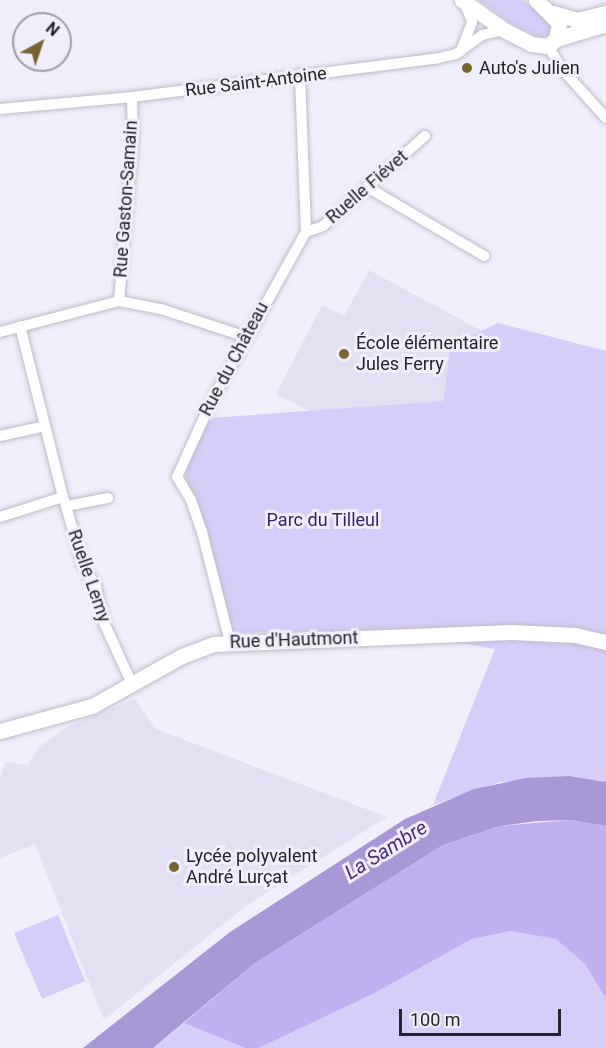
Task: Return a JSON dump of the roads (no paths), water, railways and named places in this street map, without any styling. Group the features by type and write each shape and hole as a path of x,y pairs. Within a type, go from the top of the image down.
{"street":[{"path":"536,0 553,13 577,20 606,13"},
{"path":"464,2 504,30 531,44 552,42 606,24"},
{"path":"460,52 472,22 464,2"},
{"path":"553,13 559,23 552,42 561,68 606,118"},
{"name":"Rue Saint-Antoine","path":"0,109 132,97 460,52 482,35 504,30"},
{"path":"300,74 306,232"},
{"name":"Rue Gaston-Samain","path":"119,301 127,178 134,138 132,97"},
{"name":"Ruelle Fiévet","path":"306,232 323,226 425,136"},
{"path":"367,187 484,256"},
{"name":"Rue du Château","path":"230,642 202,532 191,500 177,477 246,337 306,232"},
{"path":"0,332 119,301 161,309 246,337"},
{"path":"0,517 64,502 20,326"},
{"path":"0,436 45,426"},
{"name":"Ruelle Lemy","path":"108,498 64,502 83,566 96,587 105,625 132,684"},
{"name":"Rue d'Hautmont","path":"0,731 69,714 132,684 182,656 230,642 511,632 575,635 606,642"}],"water":[{"name":"La Sambre","path":"569,776 606,782 606,826 570,820 537,821 500,826 443,845 255,963 153,1048 83,1048 230,932 405,819 474,789 526,778"}],"place":[{"name":"Auto's Julien","path":"467,68"},
{"name":"École élémentaire Jules Ferry","path":"344,354"},
{"name":"Lycée polyvalent André Lurçat","path":"174,867"}],"park label":[{"name":"Parc du Tilleul","path":"323,520"}]}
